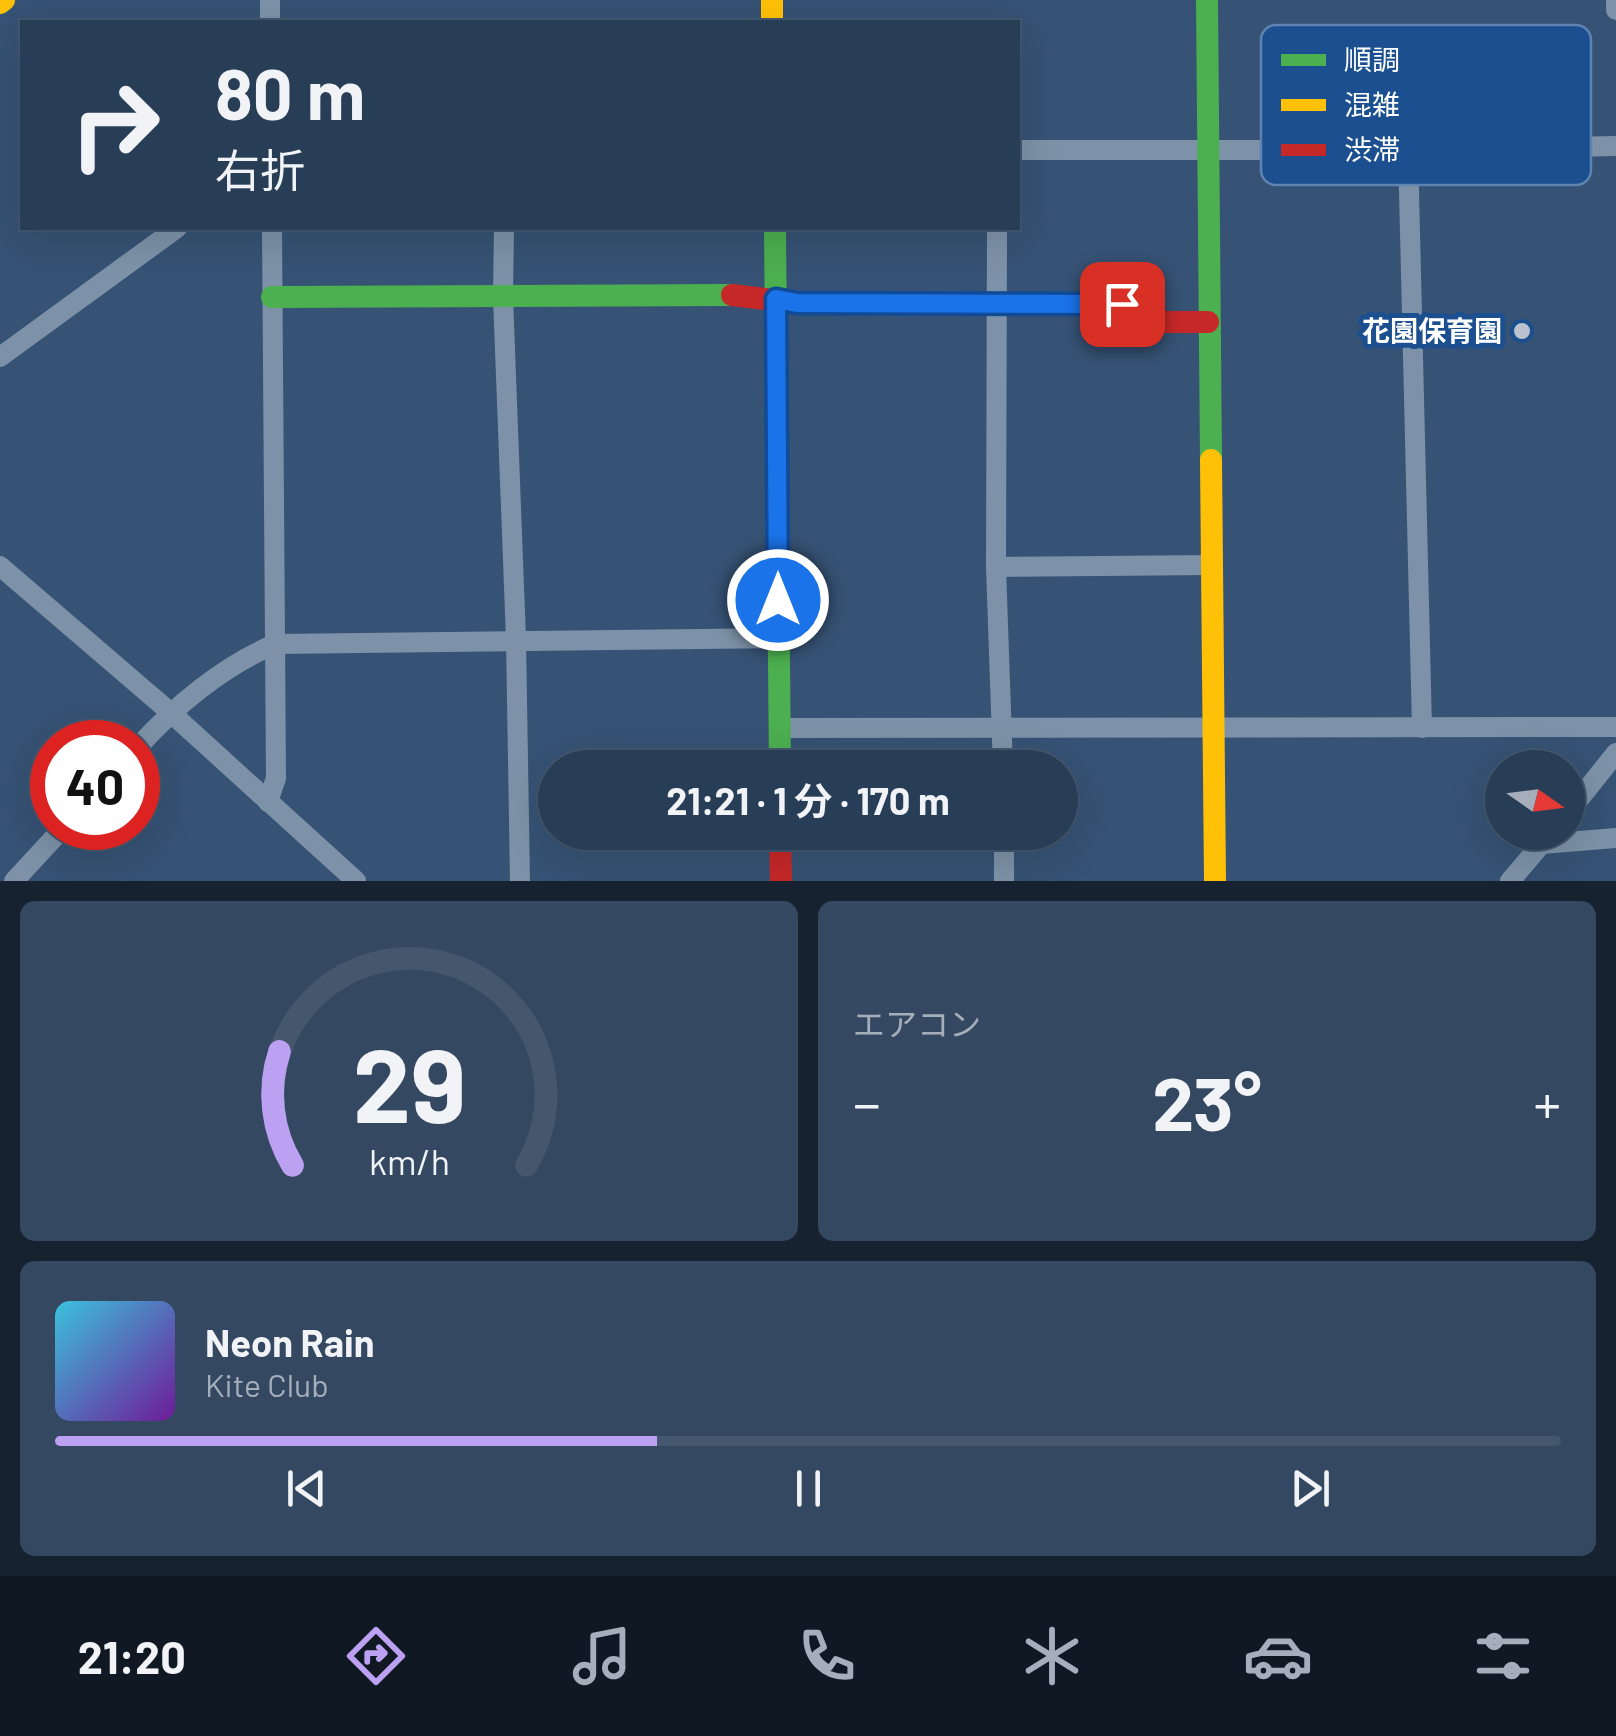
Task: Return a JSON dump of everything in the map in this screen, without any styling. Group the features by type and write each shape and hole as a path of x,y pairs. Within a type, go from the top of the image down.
{"street":[{"path":"1207,0 1215,881"},
{"path":"1616,0 1616,10"},
{"path":"1591,146 1616,146"},
{"path":"1020,150 1261,150"},
{"path":"1409,185 1422,728"},
{"path":"0,356 174,230"},
{"path":"268,802 276,778 272,230"},
{"path":"504,230 520,881"},
{"path":"774,230 780,750"},
{"path":"996,230 996,567 1004,750"},
{"path":"272,297 751,295 797,303 1122,304 1134,322 1208,322"},
{"path":"0,566 170,712 356,881"},
{"path":"996,567 1212,566"},
{"path":"160,723 254,653 275,644 779,638"},
{"path":"780,728 1616,727"},
{"path":"1585,793 1616,756"},
{"path":"1585,838 1616,838"},
{"path":"14,881 43,850"},
{"path":"780,850 781,881"},
{"path":"1004,850 1004,881"},
{"path":"1510,881 1537,850"}],"traffic: fast":[{"path":"1207,0 1211,460"},
{"path":"775,230 780,750"},
{"path":"272,297 732,295"}],"traffic: slow":[{"path":"0,3 4,0"},
{"path":"772,0 772,20"},
{"path":"1211,460 1215,881"}],"traffic: jam":[{"path":"732,295 797,303 1122,305 1135,322 1208,322"},
{"path":"780,850 781,881"}],"place":[{"name":"花園保育園","path":"1522,331"}],"route":[{"path":"778,600 776,299 797,303 1122,304"}]}
